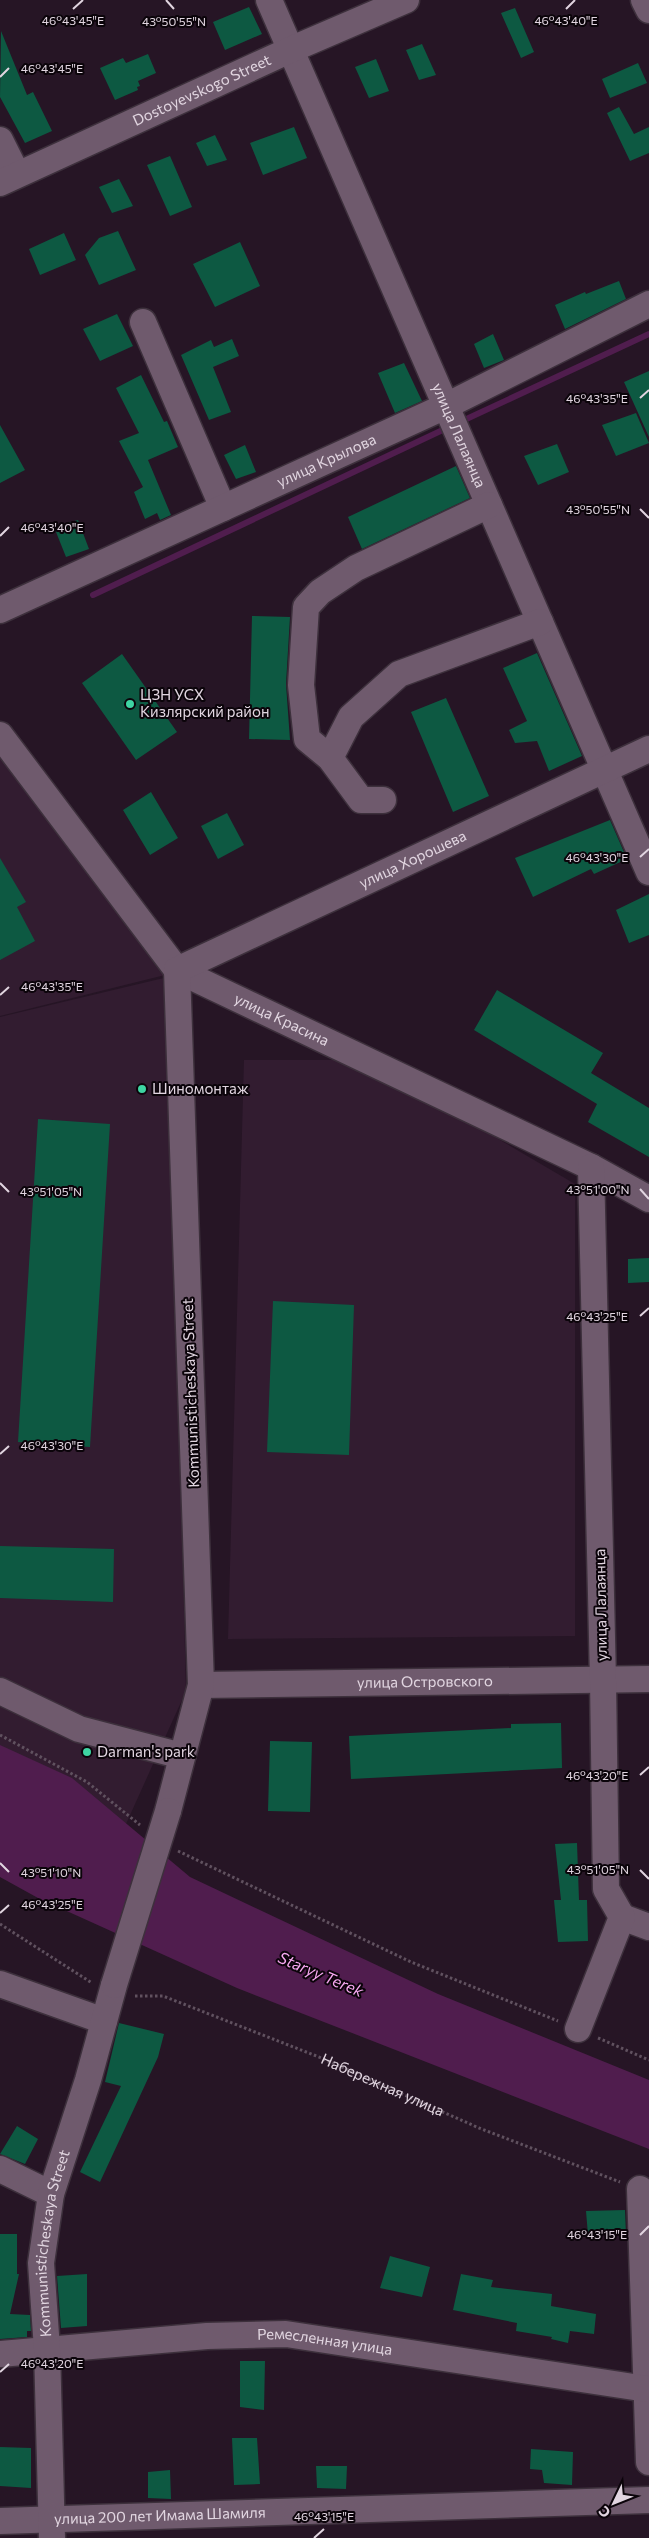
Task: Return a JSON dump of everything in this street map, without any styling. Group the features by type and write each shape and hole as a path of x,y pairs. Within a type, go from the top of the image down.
{"street":[{"name":"улица Лалаянца","path":"268,0 649,872"},
{"name":"Dostoyevskogo Street","path":"8,179 290,50 406,0"},
{"path":"644,0 649,10"},
{"path":"0,140 8,179"},
{"name":"улица Крылова","path":"0,610 446,406 649,304"},
{"path":"143,322 223,508"},
{"path":"383,800 361,800 330,758 307,739 301,685 306,607 320,592 356,568 489,505"},
{"path":"330,758 350,717 399,674 540,622"},
{"name":"улица Красина","path":"0,735 177,970 591,1167 649,1199"},
{"name":"улица Хорошева","path":"177,970 604,768 649,749"},
{"name":"Kommunisticheskaya Street","path":"52,2529 47,2349 41,2263 51,2194 88,2080 113,1990 168,1811 201,1685 177,970"},
{"name":"улица Лалаянца","path":"591,1167 606,1889 622,1918"},
{"name":"улица Островского","path":"201,1685 649,1679"},
{"path":"0,1690 79,1729 182,1756"},
{"path":"578,2030 622,1918 649,1927"},
{"path":"0,1984 104,2021"},
{"path":"0,2169 51,2194"},
{"path":"640,2190 649,2462"},
{"name":"Ремесленная улица","path":"0,2354 206,2336 286,2334 647,2389"},
{"name":"улица 200 лет Имама Шамиля","path":"0,2521 52,2529 649,2500"}],"path":[{"path":"0,1735 87,1782 145,1829"},
{"path":"176,1850 412,1962 649,2060"},
{"path":"0,1924 113,1990"},
{"name":"Набережная улица","path":"113,1990 163,1996 319,2057 478,2128 640,2190"}],"shaded area":[{"path":"0,736 165,975 0,1016"},
{"path":"168,977 186,1691 126,1824 0,1745 0,1017"},
{"path":"244,1060 364,1060 575,1184 575,1636 228,1639"}],"water":[{"name":"Staryy Terek","path":"0,1745 72,1778 190,1877 438,1994 649,2080 649,2149 237,1988 38,1898 0,1877"}],"building":[{"path":"249,7 262,34 225,50 213,22"},
{"path":"515,8 534,52 521,58 501,13"},
{"path":"1,31 27,95 33,92 52,131 25,143 0,97"},
{"path":"422,44 436,75 419,80 406,50"},
{"path":"148,54 156,73 138,81 140,86 137,87 138,90 115,100 100,68 123,58 126,63"},
{"path":"376,59 389,91 369,98 355,67"},
{"path":"638,63 647,83 610,98 602,79"},
{"path":"619,107 634,134 649,127 649,153 630,161 607,113"},
{"path":"294,127 307,158 263,175 250,143"},
{"path":"215,135 227,160 207,166 196,143"},
{"path":"170,156 192,207 170,216 147,165"},
{"path":"119,179 133,206 112,213 99,187"},
{"path":"118,231 136,270 99,285 85,255 99,238"},
{"path":"64,233 76,260 40,275 29,249"},
{"path":"240,242 260,286 215,307 193,264"},
{"path":"619,281 626,299 565,329 555,305 585,292 586,294"},
{"path":"117,314 133,346 100,361 83,329"},
{"path":"493,334 504,360 484,368 474,344"},
{"path":"232,339 239,356 213,367 231,412 209,420 181,355 211,340 214,347"},
{"path":"404,363 422,401 395,413 378,373"},
{"path":"649,371 649,437 624,382"},
{"path":"141,375 164,422 167,421 178,447 148,460 171,515 160,520 157,513 145,519 134,492 143,487 119,441 139,433 116,388"},
{"path":"636,413 649,443 616,456 602,425"},
{"path":"0,425 25,470 0,483"},
{"path":"557,444 569,472 538,485 524,456"},
{"path":"245,445 256,472 236,479 224,455"},
{"path":"456,466 470,498 362,549 348,517"},
{"path":"78,520 89,549 66,557 54,527"},
{"path":"252,616 290,617 286,684 290,740 249,739"},
{"path":"537,653 582,756 549,771 537,741 515,743 509,730 527,721 503,668"},
{"path":"122,654 177,732 136,760 82,683"},
{"path":"446,698 489,796 453,812 411,712"},
{"path":"151,792 178,838 150,855 123,810"},
{"path":"227,813 244,845 218,859 201,826"},
{"path":"610,820 627,859 594,874 591,869 533,897 515,858"},
{"path":"0,858 26,902 17,907 35,941 0,960"},
{"path":"649,894 649,935 629,943 616,910"},
{"path":"497,990 603,1053 591,1073 649,1108 649,1157 588,1122 597,1104 474,1030"},
{"path":"38,1119 110,1124 90,1447 18,1442"},
{"path":"649,1258 649,1282 628,1283 628,1259"},
{"path":"273,1301 354,1305 349,1455 267,1452"},
{"path":"0,1546 114,1549 113,1602 0,1598"},
{"path":"561,1723 562,1768 351,1779 349,1736 511,1728 511,1724"},
{"path":"270,1741 312,1742 310,1812 268,1811"},
{"path":"577,1843 579,1900 587,1900 588,1941 558,1942 554,1900 561,1900 555,1844"},
{"path":"119,2023 164,2034 158,2057 100,2182 80,2172 121,2086 105,2082"},
{"path":"17,2126 38,2139 25,2164 0,2154"},
{"path":"625,2210 626,2234 588,2235 586,2211"},
{"path":"0,2234 17,2234 17,2274 19,2274 10,2314 30,2315 31,2331 27,2331 27,2337 0,2339"},
{"path":"390,2256 430,2267 422,2297 380,2288"},
{"path":"87,2274 87,2326 61,2328 57,2276"},
{"path":"461,2274 493,2280 491,2287 552,2294 551,2306 596,2314 594,2334 570,2331 568,2343 551,2339 552,2337 516,2331 517,2323 453,2310"},
{"path":"240,2361 265,2361 264,2410 240,2407"},
{"path":"232,2438 257,2438 260,2484 234,2485"},
{"path":"0,2447 31,2448 31,2488 0,2486"},
{"path":"531,2449 573,2452 572,2485 544,2483 542,2470 530,2469"},
{"path":"316,2466 347,2466 346,2489 317,2488"},
{"path":"170,2470 171,2499 148,2498 148,2472"}],"waterway":[{"path":"460,422 649,334"},
{"path":"93,595 449,427"}],"place":[{"name":"ЦЗН УСХ Кизлярский район","path":"130,704"},
{"name":"Шиномонтаж","path":"142,1089"},
{"name":"Darman's park","path":"87,1752"}]}
